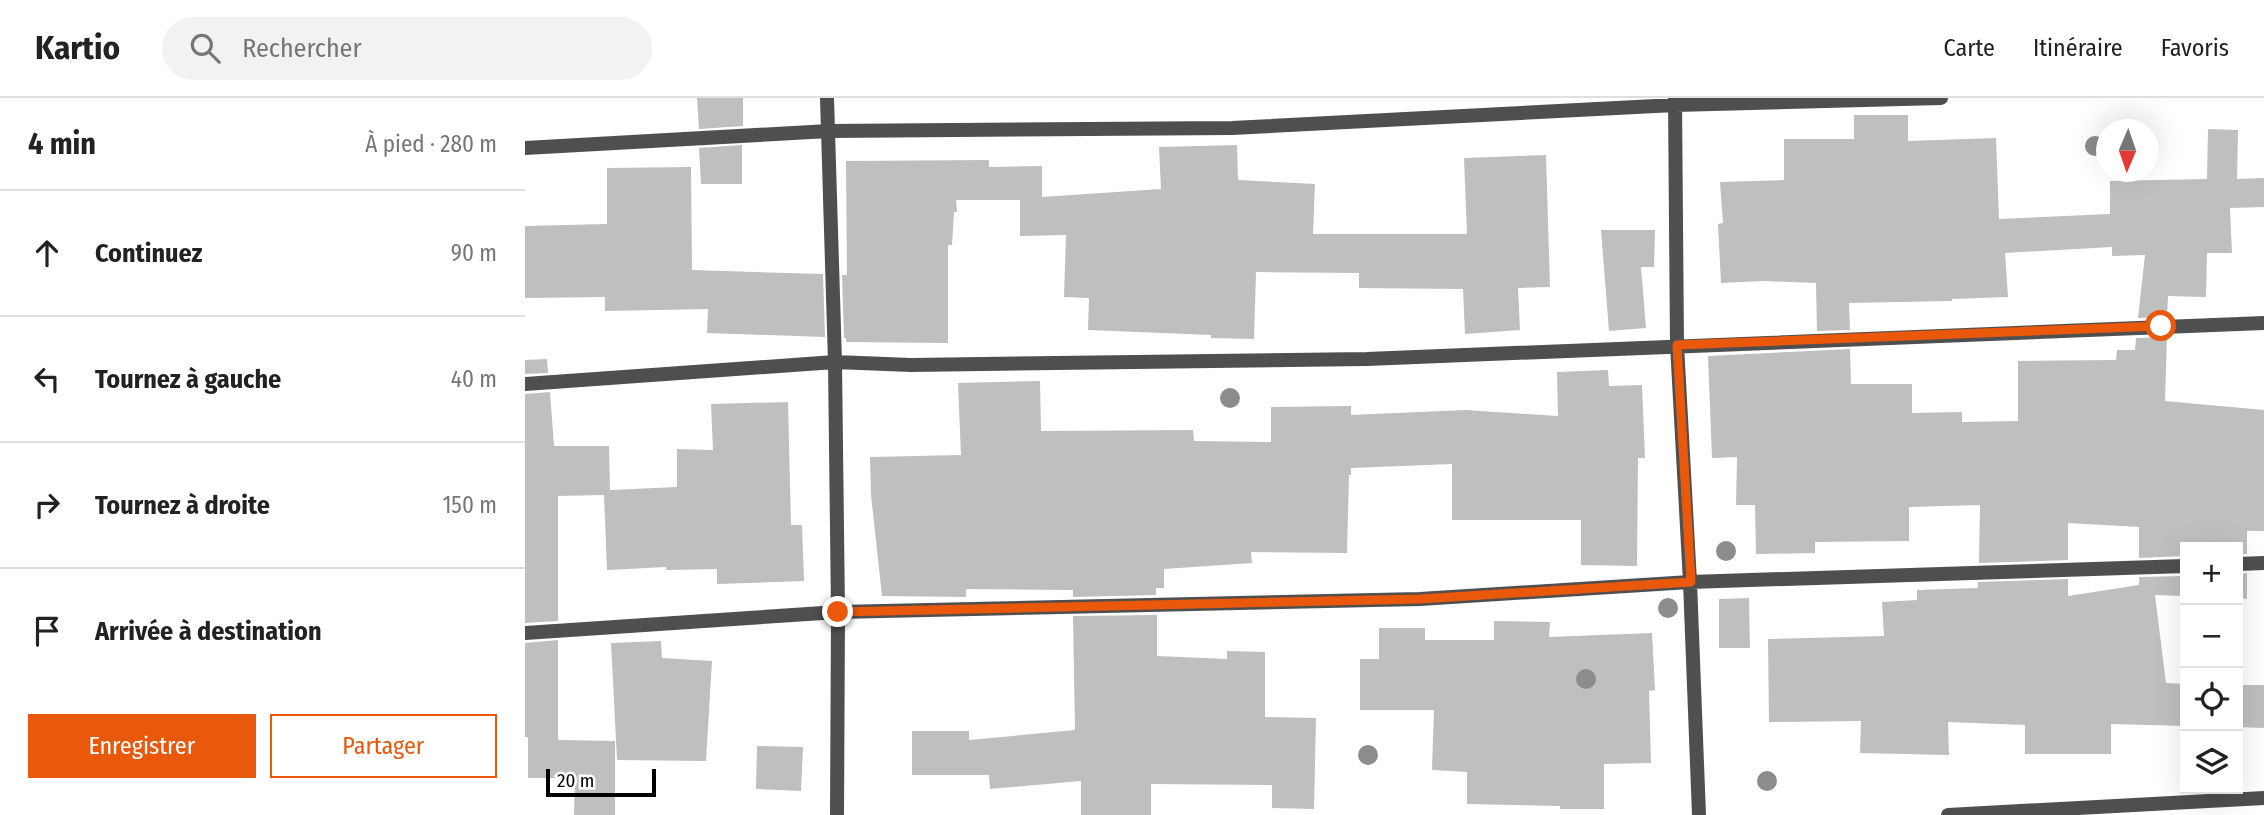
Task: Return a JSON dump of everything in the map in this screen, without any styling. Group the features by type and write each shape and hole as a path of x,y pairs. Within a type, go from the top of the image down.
{"street":[{"path":"827,98 835,362 837,815"},
{"path":"525,148 829,131 1231,128 1675,102 1941,98"},
{"path":"1675,102 1677,345 1691,582 1699,815"},
{"path":"525,384 835,362 911,365 1367,359 2264,323"},
{"path":"2243,564 2264,563"},
{"path":"525,633 838,612 1420,599 1691,582 2180,566"},
{"path":"1948,815 2264,798"}],"building":[{"path":"697,98 743,98 743,126 699,129"},
{"path":"1854,115 1908,115 1908,141 1996,138 1999,219 2110,214 2110,182 2207,179 2208,129 2238,130 2237,179 2264,178 2264,207 2230,208 2232,253 2207,253 2206,297 2168,296 2167,317 2138,318 2145,255 2112,256 2112,247 2005,253 2008,297 1849,303 1850,330 1817,331 1816,283 1721,283 1718,224 1723,223 1720,182 1784,180 1784,139 1854,139"},
{"path":"742,145 742,184 701,184 699,148"},
{"path":"1237,145 1238,180 1315,184 1313,234 1467,234 1464,158 1546,155 1550,287 1518,288 1520,330 1465,334 1463,289 1359,288 1359,273 1256,272 1254,339 1088,330 1089,298 1064,297 1066,235 1020,236 1020,200 956,200 952,245 948,245 948,343 846,342 844,338 842,275 847,275 846,161 989,160 989,167 1042,166 1042,197 1161,189 1159,147"},
{"path":"691,167 692,270 823,274 825,337 707,333 708,309 605,311 605,297 525,298 525,226 607,224 607,168"},
{"path":"1601,230 1655,230 1654,267 1641,267 1646,328 1609,331"},
{"path":"2167,337 2165,401 2264,410 2264,531 2247,531 2247,554 2243,554 2243,542 2180,542 2180,556 2139,558 2139,527 2068,523 2068,560 1979,563 1980,505 1909,507 1909,541 1815,542 1815,553 1756,554 1755,505 1736,505 1737,457 1712,458 1708,356 1850,349 1851,384 1912,384 1912,413 1962,412 1962,422 2018,421 2018,361 2116,360 2117,350 2135,350 2136,338"},
{"path":"547,359 548,373 525,374 525,360"},
{"path":"1608,370 1609,386 1642,385 1645,458 1638,458 1637,566 1581,565 1581,520 1452,520 1452,464 1351,468 1347,553 1251,552 1252,563 1164,569 1164,588 1156,588 1156,595 1073,597 1073,590 966,589 966,597 882,596 871,495 870,457 961,455 958,383 1040,381 1041,431 1193,430 1194,441 1271,442 1271,407 1351,406 1351,415 1465,410 1558,416 1557,372"},
{"path":"550,392 554,446 609,446 610,490 677,487 677,449 713,450 711,404 788,402 791,525 802,525 804,581 717,584 717,569 666,570 666,567 607,570 604,495 558,496 558,621 525,623 525,394"},
{"path":"2243,573 2247,573 2247,599 2243,599"},
{"path":"2180,576 2180,596 2155,595 2166,683 2180,684 2180,726 2111,724 2111,754 2025,754 2025,725 1948,722 1949,755 1860,753 1861,721 1769,722 1768,639 1884,636 1882,602 1917,600 1917,590 1978,588 1978,582 2068,579 2068,596 2139,585 2139,577"},
{"path":"1749,598 1750,648 1719,648 1719,599"},
{"path":"1157,615 1157,656 1227,659 1227,651 1265,652 1265,717 1316,718 1314,809 1272,808 1272,785 1151,784 1151,815 1081,815 1081,781 990,789 989,775 912,775 912,731 969,731 969,740 1075,730 1073,616"},
{"path":"1494,621 1550,622 1549,637 1652,633 1655,690 1649,691 1651,763 1604,764 1604,809 1467,804 1467,772 1432,770 1434,710 1360,710 1360,659 1379,659 1379,628 1425,628 1425,640 1494,640"},
{"path":"558,640 558,740 615,741 615,815 574,815 575,778 528,778 525,643"},
{"path":"661,641 662,658 712,661 706,761 617,760 611,643"},
{"path":"2243,685 2264,685 2264,728 2243,727"},
{"path":"757,746 803,747 801,791 756,789"}],"route":[{"path":"838,612 1420,599 1691,582 1677,345 2161,326"}]}
